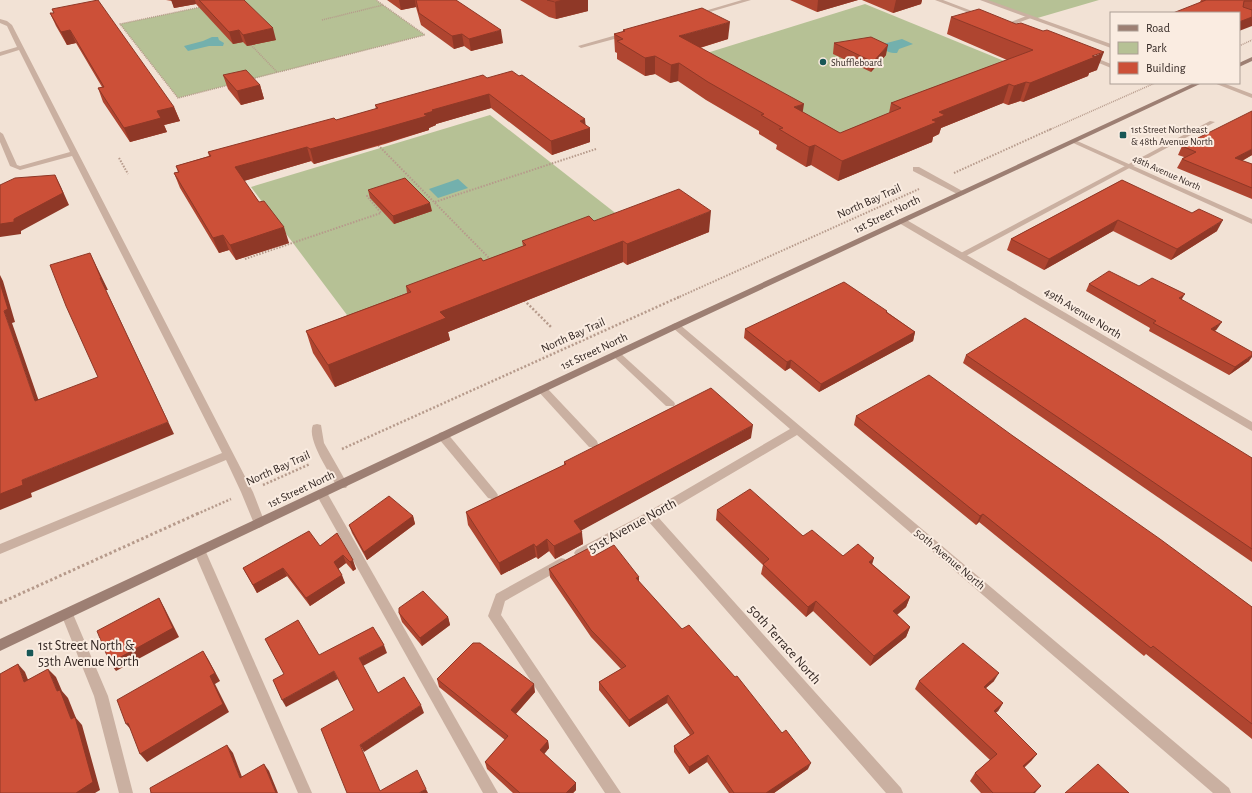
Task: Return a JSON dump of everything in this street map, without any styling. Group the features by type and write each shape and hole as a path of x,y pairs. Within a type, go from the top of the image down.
{"street":[{"path":"686,17 748,0"},
{"path":"938,0 992,20"},
{"path":"983,0 1110,46"},
{"path":"1006,25 1029,17"},
{"path":"0,21 5,22 9,26 75,153 247,492 259,523"},
{"path":"999,23 1018,30"},
{"path":"581,46 634,32"},
{"path":"0,54 20,48"},
{"path":"1080,54 1110,66"},
{"path":"1240,65 1252,59"},
{"name":"1st Street North","path":"0,645 200,552 616,354 1198,84"},
{"path":"1220,84 1252,96"},
{"path":"961,255 1130,167 1212,122"},
{"path":"0,134 14,166 20,168 75,153"},
{"name":"48th Avenue North","path":"1073,141 1252,222"},
{"path":"916,169 962,193"},
{"name":"49th Avenue North","path":"902,221 1252,427"},
{"name":"50th Avenue North","path":"676,326 1224,793"},
{"path":"616,354 670,404"},
{"path":"542,390 593,444"},
{"path":"317,428 319,443 342,484"},
{"name":"51st Avenue North","path":"614,793 494,616 500,598 539,575 650,516 798,429"},
{"path":"444,436 492,495"},
{"path":"0,549 228,455"},
{"path":"322,494 491,793"},
{"name":"50th Terrace North","path":"650,516 896,793"},
{"path":"200,552 305,793"},
{"path":"67,614 101,696 126,793"}],"path":[{"path":"247,80 425,35 376,0"},
{"path":"322,20 384,5"},
{"path":"203,7 120,24 178,98 232,84"},
{"path":"1240,46 1252,40"},
{"path":"251,46 278,73"},
{"path":"139,59 146,58"},
{"name":"North Bay Trail","path":"0,603 1153,84"},
{"path":"372,139 492,260 488,265"},
{"path":"435,202 596,149"},
{"path":"119,158 128,174"},
{"path":"407,184 414,181"},
{"path":"245,259 381,213 367,196 374,194"},
{"path":"520,296 551,327"}],"green space":[{"path":"234,0 376,0 425,35 178,98 120,24"},
{"path":"983,0 1099,0 1034,19"},
{"path":"865,4 1014,65 837,134 694,57"},
{"path":"490,115 623,219 353,323 251,187"}],"water":[{"path":"212,37 218,37 219,40 224,43 223,46 209,46 188,51 184,46 203,41"},
{"path":"902,39 913,44 899,49 897,53 888,52 885,49 883,44"},
{"path":"458,179 468,188 438,198 429,189"}],"building":[{"path":"98,0 174,107 157,111 161,118 124,128 98,88 104,87 70,30 61,32 50,13 54,13 52,9"},
{"path":"199,0 244,0 273,28 243,35 239,30 229,32"},
{"path":"416,0 456,0 501,30 469,39 462,34 452,36 419,13"},
{"path":"547,0 563,0 555,2"},
{"path":"1206,0 1252,0 1244,1 1243,7 1252,10 1252,17 1240,22 1240,12 1176,12"},
{"path":"702,8 730,22 679,36 804,104 794,107 840,133 901,108 891,103 1033,50 951,17 979,9 1016,24 1021,23 1043,31 1047,30 1104,52 1030,83 1026,82 1014,86 1009,84 939,112 945,115 932,120 937,122 842,161 815,145 809,147 779,129 783,128 761,115 764,114 708,82 679,63 671,65 655,56 645,58 617,41 623,39 614,34 625,31 623,30"},
{"path":"871,37 888,45 873,62 834,43"},
{"path":"246,70 260,85 237,91 223,75"},
{"path":"512,71 519,76 522,75 585,119 580,121 590,128 551,141 489,94 432,110 434,111 424,114 427,116 382,129 310,149 307,147 235,167 259,202 264,201 284,227 230,245 223,235 213,238 174,173 179,172 176,166 211,156 208,152 334,118 336,120 378,108 375,105 483,75 487,78"},
{"path":"1252,111 1252,149 1235,158 1252,164 1252,188 1182,159 1196,152 1182,146"},
{"path":"55,175 63,193 14,219 14,222 0,224 0,185 15,178"},
{"path":"405,178 430,203 393,216 368,190"},
{"path":"1122,180 1192,213 1199,209 1223,220 1177,249 1118,220 1049,259 1011,239"},
{"path":"679,189 711,211 627,244 623,241 440,312 446,318 328,365 306,331 411,292 406,286 481,258 483,261 526,245 522,241 589,216 594,221"},
{"path":"90,253 100,278 168,422 22,480 23,485 0,494 0,283 8,309 4,311 35,401 98,377 66,306 50,265"},
{"path":"1109,271 1139,286 1152,278 1185,294 1179,298 1222,322 1211,329 1252,352 1252,355 1235,367 1153,323 1156,321 1089,284"},
{"path":"844,282 915,332 821,384 791,360 787,362 745,329"},
{"path":"1025,318 1252,458 1252,549 966,355"},
{"path":"929,375 1160,539 1252,607 1252,724 1153,646 1151,648 983,514 980,516 856,416"},
{"path":"711,388 753,425 574,521 582,532 554,546 547,539 536,547 534,544 499,563 466,512 566,464 564,462"},
{"path":"750,489 803,536 812,530 843,556 858,544 874,558 869,562 910,597 893,611 910,627 874,656 816,601 808,607 763,564 769,559 717,510"},
{"path":"389,496 413,516 364,552 349,525"},
{"path":"309,531 320,546 337,533 353,560 350,562 343,555 334,562 342,575 306,598 283,568 253,585 243,568"},
{"path":"614,545 639,577 636,578 682,629 689,625 735,677 737,676 782,733 786,730 811,763 766,793 734,793 708,755 689,767 674,746 694,733 668,695 629,720 599,682 626,666 591,630 549,569 591,547 596,555"},
{"path":"423,591 448,617 420,638 399,613 399,608"},
{"path":"159,598 173,628 110,663 97,631"},
{"path":"298,620 319,655 373,627 384,645 359,658 378,693 404,677 421,705 360,745 380,791 417,770 426,789 419,793 347,793 321,729 354,710 334,671 282,700 273,680 284,674 265,639"},
{"path":"473,643 480,643 534,684 511,710 548,741 540,750 576,783 566,793 520,793 485,762 508,736 437,679"},
{"path":"963,643 999,673 984,687 1003,703 994,711 1037,754 1023,766 1041,786 1033,793 993,793 975,773 997,754 919,681"},
{"path":"203,651 215,673 210,676 223,704 140,754 117,700"},
{"path":"18,664 24,682 48,669 57,691 60,690 71,719 75,717 93,782 76,793 0,793 0,674"},
{"path":"227,745 240,778 264,764 276,793 151,793 150,788"},
{"path":"1098,764 1129,793 1065,793"}],"place":[{"name":"Shuffleboard","path":"823,62"},
{"name":"1st Street Northeast & 48th Avenue North","path":"1123,135"},
{"name":"1st Street North & 53th Avenue North","path":"30,653"}]}
